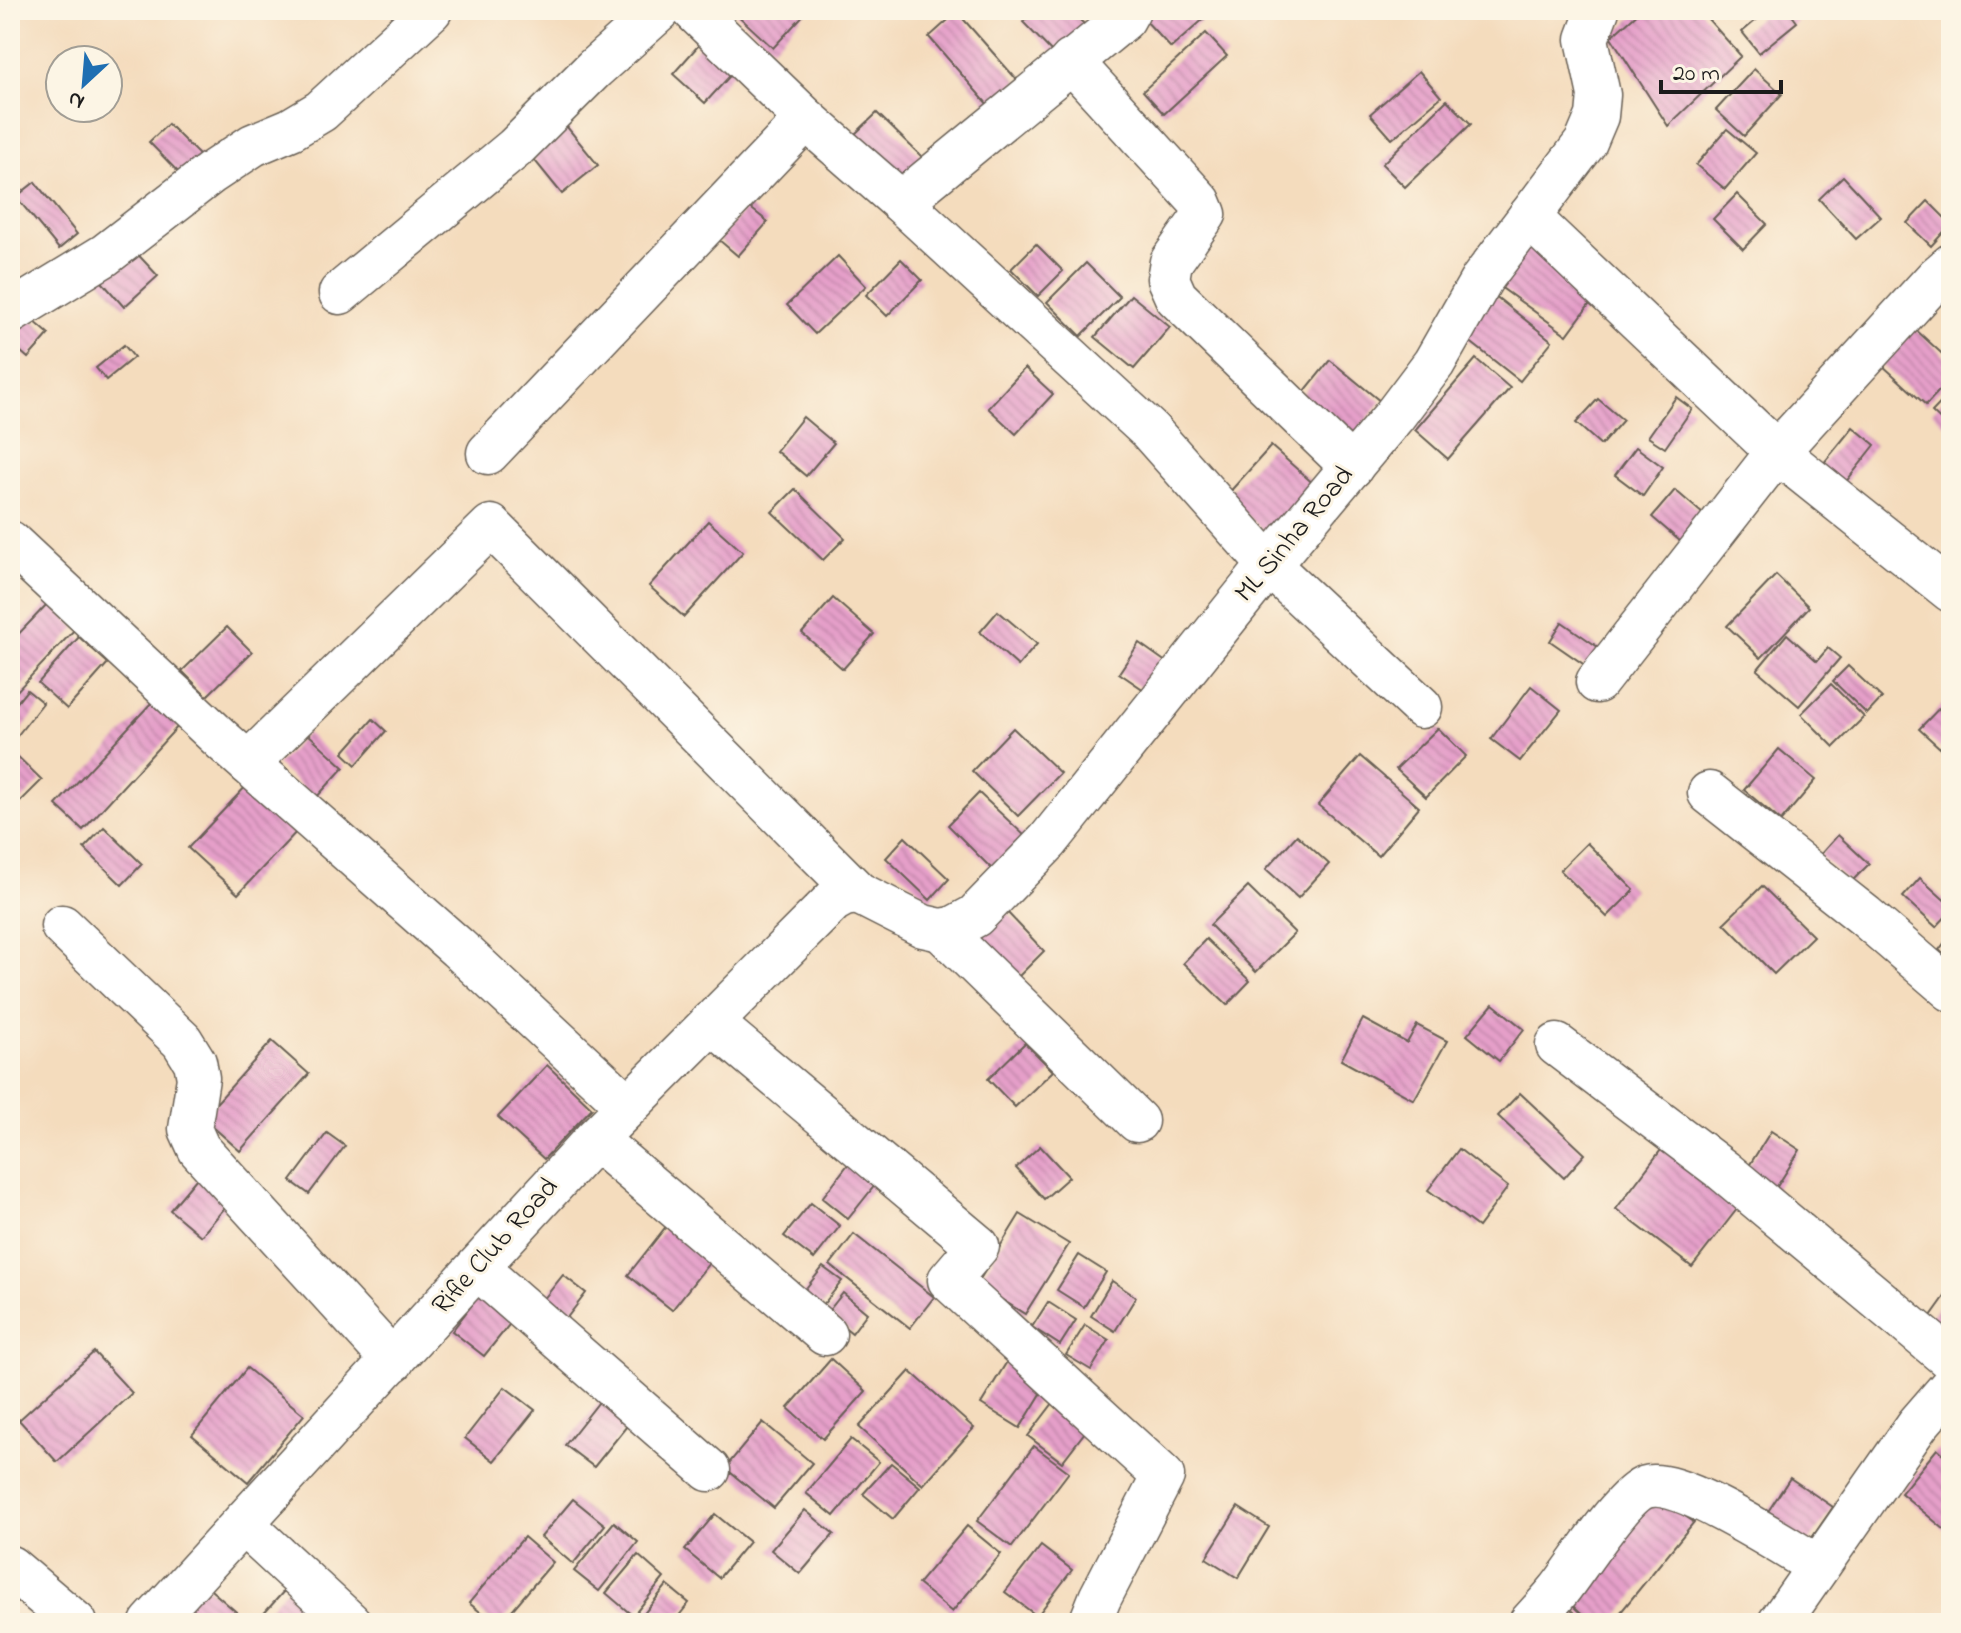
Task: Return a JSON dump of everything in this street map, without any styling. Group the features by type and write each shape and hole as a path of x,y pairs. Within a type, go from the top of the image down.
{"street":[{"path":"10,313 105,255 211,173 253,145 291,129 321,111 431,10"},
{"path":"340,293 515,148 594,69 660,10"},
{"path":"693,10 806,119 1150,431 1269,565 1421,707"},
{"path":"901,202 1124,19 1129,10"},
{"name":"ML Sinha Road","path":"941,930 953,928 975,916 1048,841 1434,363 1482,279 1586,142 1597,116 1599,95 1587,39 1598,10"},
{"path":"1071,61 1200,202 1205,214 1171,262 1168,279 1176,297 1352,467"},
{"path":"488,453 806,119"},
{"path":"1529,217 1777,452 1951,591"},
{"path":"1597,682 1777,452 1951,265"},
{"path":"248,763 491,526 858,893 923,926 941,930 1137,1121"},
{"path":"10,542 248,763 458,948 628,1106"},
{"path":"1709,793 1865,916 1951,990"},
{"name":"Rifle Club Road","path":"151,1623 595,1139 833,901 858,893"},
{"path":"62,926 182,1041 195,1062 198,1078 190,1129 199,1149 393,1361"},
{"path":"711,1022 978,1246 949,1280 1163,1476 1090,1623"},
{"path":"1557,1045 1724,1171 1951,1360"},
{"path":"595,1139 825,1334"},
{"path":"477,1268 709,1470"},
{"path":"1779,1623 1918,1424 1951,1386"},
{"path":"1530,1623 1625,1503 1645,1487 1669,1486 1701,1500 1818,1566"},
{"path":"243,1524 350,1623"},
{"path":"10,1567 76,1623"}],"building":[{"path":"808,10 773,48 734,12"},
{"path":"1036,10 1070,10 1086,26 1056,56 1023,22"},
{"path":"1154,10 1201,10 1207,16 1171,48 1144,19"},
{"path":"1641,10 1700,10 1741,56 1668,126 1611,37"},
{"path":"1768,10 1788,10 1797,22 1759,53 1742,32"},
{"path":"957,12 1018,81 989,106 929,37"},
{"path":"1206,33 1227,56 1164,114 1143,91"},
{"path":"706,37 739,66 705,103 673,74"},
{"path":"1754,69 1782,94 1744,136 1716,110"},
{"path":"1419,71 1441,97 1392,139 1370,114"},
{"path":"1447,100 1471,124 1405,187 1382,164"},
{"path":"877,113 922,157 901,179 855,134"},
{"path":"563,122 598,165 562,194 527,151"},
{"path":"168,124 203,159 184,178 149,142"},
{"path":"1727,129 1756,153 1725,189 1696,165"},
{"path":"1843,176 1881,217 1856,239 1819,199"},
{"path":"35,182 77,234 59,249 16,197"},
{"path":"1737,194 1767,224 1743,249 1713,219"},
{"path":"1928,201 1951,224 1931,246 1907,223"},
{"path":"748,206 768,222 738,256 719,240"},
{"path":"1525,236 1600,290 1567,335 1492,281"},
{"path":"1036,244 1063,271 1038,296 1011,269"},
{"path":"130,246 158,276 124,307 96,275"},
{"path":"838,256 866,286 815,334 787,305"},
{"path":"901,259 922,280 887,316 866,295"},
{"path":"1086,263 1120,297 1081,336 1047,302"},
{"path":"1131,295 1170,327 1134,369 1095,337"},
{"path":"1494,295 1552,341 1520,381 1463,336"},
{"path":"26,314 49,334 28,358 10,342 10,332"},
{"path":"1915,329 1951,362 1951,378 1926,405 1882,365"},
{"path":"124,345 134,357 106,380 96,368"},
{"path":"1476,359 1510,388 1448,459 1415,430"},
{"path":"1330,360 1381,402 1351,439 1300,397"},
{"path":"1025,368 1053,394 1016,434 988,408"},
{"path":"1951,392 1951,430 1932,412"},
{"path":"1676,397 1692,409 1665,448 1648,437"},
{"path":"1598,399 1623,420 1601,445 1576,423"},
{"path":"803,417 834,443 806,476 776,451"},
{"path":"1853,427 1875,445 1837,493 1814,475"},
{"path":"1271,446 1316,486 1270,536 1226,496"},
{"path":"1636,447 1663,467 1643,496 1615,475"},
{"path":"795,489 845,538 823,560 772,512"},
{"path":"1675,490 1718,527 1695,554 1652,517"},
{"path":"708,521 743,552 684,617 649,586"},
{"path":"1776,575 1809,607 1761,658 1727,626"},
{"path":"833,598 874,634 843,669 802,633"},
{"path":"49,602 76,628 16,692 10,687 10,643"},
{"path":"998,611 1037,644 1018,666 980,632"},
{"path":"1562,622 1608,654 1595,672 1550,641"},
{"path":"227,627 252,652 207,696 182,671"},
{"path":"1787,634 1817,661 1828,648 1840,658 1799,706 1757,670"},
{"path":"79,637 108,663 67,709 38,683"},
{"path":"1139,643 1170,665 1150,694 1119,673"},
{"path":"1848,666 1882,698 1867,714 1833,681"},
{"path":"1831,684 1864,717 1834,747 1801,714"},
{"path":"1531,686 1561,710 1520,761 1491,739"},
{"path":"27,690 43,703 17,736 10,731 10,711"},
{"path":"1951,696 1951,736 1940,748 1919,729"},
{"path":"153,701 179,725 83,830 56,805"},
{"path":"373,719 386,731 356,765 343,753"},
{"path":"1013,728 1060,773 1018,816 972,771"},
{"path":"1438,728 1466,756 1426,797 1396,769"},
{"path":"307,733 344,767 315,799 277,765"},
{"path":"10,749 42,780 18,804 10,797"},
{"path":"1779,749 1816,780 1781,821 1744,790"},
{"path":"1360,756 1419,807 1378,856 1318,805"},
{"path":"249,783 299,829 238,894 188,848"},
{"path":"979,793 1025,836 992,869 948,825"},
{"path":"104,827 142,864 122,885 84,848"},
{"path":"1297,835 1329,864 1298,898 1266,869"},
{"path":"1838,835 1869,864 1850,883 1820,855"},
{"path":"905,837 949,879 930,900 886,858"},
{"path":"1587,843 1634,890 1607,917 1560,870"},
{"path":"1920,878 1951,906 1951,911 1936,927 1903,897"},
{"path":"1762,886 1813,936 1774,974 1724,923"},
{"path":"1248,887 1295,933 1256,972 1210,925"},
{"path":"1006,911 1044,951 1014,981 975,941"},
{"path":"1951,934 1951,960 1939,950"},
{"path":"1206,939 1250,981 1227,1005 1183,963"},
{"path":"1493,1004 1524,1029 1499,1061 1467,1035"},
{"path":"1363,1019 1407,1043 1417,1025 1447,1041 1414,1100 1341,1060"},
{"path":"272,1041 309,1074 240,1151 203,1118"},
{"path":"1025,1043 1053,1071 1015,1107 988,1079"},
{"path":"547,1065 592,1108 544,1159 498,1117"},
{"path":"1520,1093 1585,1154 1564,1178 1498,1116"},
{"path":"1771,1131 1800,1150 1771,1196 1742,1177"},
{"path":"327,1133 345,1146 309,1194 291,1181"},
{"path":"1040,1146 1069,1177 1044,1199 1016,1168"},
{"path":"1664,1146 1741,1204 1692,1267 1616,1209"},
{"path":"1459,1149 1508,1187 1478,1227 1428,1190"},
{"path":"856,1154 883,1175 848,1219 822,1198"},
{"path":"202,1172 233,1198 201,1236 170,1210"},
{"path":"811,1203 840,1226 814,1259 784,1236"},
{"path":"1020,1214 1069,1244 1025,1314 977,1284"},
{"path":"668,1224 713,1258 672,1310 628,1275"},
{"path":"854,1234 934,1297 910,1328 830,1265"},
{"path":"1079,1255 1106,1272 1084,1307 1057,1290"},
{"path":"823,1267 842,1281 818,1311 799,1297"},
{"path":"563,1275 586,1293 562,1324 539,1305"},
{"path":"1112,1281 1136,1297 1115,1331 1091,1316"},
{"path":"1951,1288 1951,1341 1926,1323"},
{"path":"484,1289 517,1315 484,1356 452,1331"},
{"path":"843,1293 867,1313 852,1333 827,1313"},
{"path":"1048,1302 1076,1320 1060,1345 1032,1327"},
{"path":"1085,1325 1109,1340 1091,1370 1066,1355"},
{"path":"94,1352 132,1393 57,1462 19,1420"},
{"path":"831,1359 866,1391 823,1439 788,1408"},
{"path":"1008,1360 1047,1384 1020,1428 981,1404"},
{"path":"247,1368 304,1415 248,1482 192,1435"},
{"path":"910,1371 974,1428 923,1485 859,1427"},
{"path":"505,1387 535,1410 494,1461 465,1438"},
{"path":"606,1393 635,1416 594,1467 565,1445"},
{"path":"1057,1398 1091,1424 1062,1462 1028,1436"},
{"path":"763,1422 812,1463 774,1508 725,1468"},
{"path":"851,1439 879,1462 834,1516 806,1493"},
{"path":"1034,1446 1069,1472 1012,1547 977,1521"},
{"path":"1937,1449 1951,1461 1951,1535 1901,1493"},
{"path":"891,1463 920,1487 893,1519 863,1494"},
{"path":"1790,1478 1833,1507 1807,1545 1765,1516"},
{"path":"1648,1492 1694,1522 1612,1623 1591,1623 1562,1596"},
{"path":"573,1499 605,1525 573,1564 541,1537"},
{"path":"1238,1507 1269,1527 1238,1578 1206,1558"},
{"path":"805,1510 834,1534 800,1574 771,1550"},
{"path":"715,1514 749,1542 719,1578 685,1550"},
{"path":"614,1522 638,1542 599,1591 574,1571"},
{"path":"967,1526 1001,1554 952,1612 918,1584"},
{"path":"524,1537 553,1562 501,1623 494,1623 469,1603"},
{"path":"1041,1546 1072,1570 1037,1616 1005,1592"},
{"path":"638,1555 664,1578 633,1616 606,1593"},
{"path":"293,1581 342,1623 266,1623 260,1618"},
{"path":"204,1584 249,1623 169,1623"},
{"path":"667,1585 689,1603 673,1623 638,1621"},
{"path":"1560,1600 1585,1623 1539,1623"}]}
